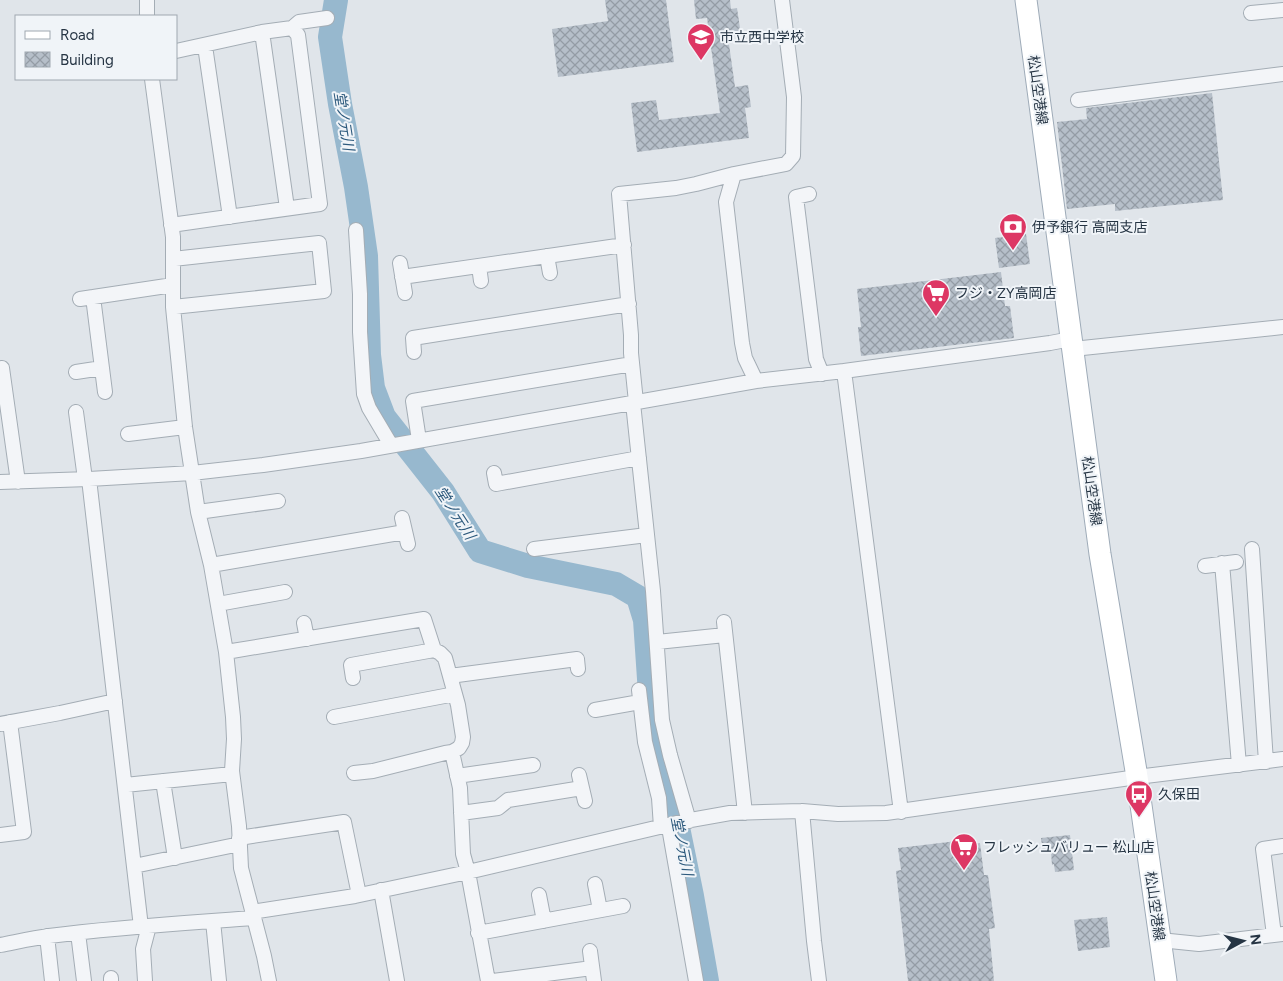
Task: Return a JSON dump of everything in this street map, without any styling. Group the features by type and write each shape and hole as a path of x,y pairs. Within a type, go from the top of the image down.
{"main road":[{"name":"松山空港線","path":"1026,0 1100,554 1137,777 1166,981"}],"street":[{"path":"147,0 147,15"},
{"path":"696,981 662,720 657,642 634,402 629,304 619,194 696,184 734,174 786,164 793,156 794,97 782,0"},
{"path":"1251,13 1283,10"},
{"path":"178,51 262,32 292,28 299,22 328,18"},
{"path":"171,225 320,204 298,36 292,28"},
{"path":"262,32 287,208"},
{"path":"205,46 230,217"},
{"path":"1078,100 1283,74"},
{"path":"152,80 173,237 173,307 185,427 198,512 212,565 226,652 233,717 232,774 240,841 241,868 269,981"},
{"path":"734,174 726,202 742,343 745,358 756,381"},
{"path":"809,194 796,197 816,359 822,374"},
{"path":"356,230 364,394 369,408 391,445"},
{"path":"173,260 319,243 324,291 173,307"},
{"path":"405,292 401,270 479,266 624,245"},
{"path":"547,256 550,273"},
{"path":"479,266 481,280"},
{"path":"105,392 102,368 86,298 174,285"},
{"path":"414,352 413,338 486,332 564,322 629,304"},
{"path":"0,482 192,473 263,465 361,451 756,381 822,374 1050,343 1072,344 1283,327"},
{"path":"419,440 413,401 632,364"},
{"path":"2,368 18,482"},
{"path":"76,372 102,368"},
{"path":"844,371 901,812"},
{"path":"76,412 87,479 134,866 145,926 143,949 144,981"},
{"path":"128,434 185,427"},
{"path":"494,472 496,484 639,458"},
{"path":"198,512 278,501"},
{"path":"212,565 286,558 345,535 405,531"},
{"path":"534,549 647,535"},
{"path":"1256,555 1256,618 1268,697 1266,762"},
{"path":"1205,566 1236,562"},
{"path":"1222,564 1236,666 1239,765"},
{"path":"218,604 285,592"},
{"path":"1256,618 1270,616"},
{"path":"226,652 424,619 434,650"},
{"path":"304,623 307,639"},
{"path":"657,642 724,629 745,812"},
{"path":"353,678 351,665 434,650 440,653 445,658 455,694 463,737 459,748 452,752 445,752 373,772 354,773"},
{"path":"450,676 577,659 578,670"},
{"path":"334,717 455,694"},
{"path":"595,710 639,696 645,770 675,824"},
{"path":"0,835 24,832 5,723 115,701"},
{"path":"452,752 460,788 464,854 488,981"},
{"path":"0,945 47,936 213,921 253,915 468,872 730,813 802,811 838,814 901,812 1137,777 1283,759"},
{"path":"457,776 534,765"},
{"path":"124,786 232,774"},
{"path":"163,781 175,858"},
{"path":"461,813 498,808 508,800 582,788"},
{"path":"802,811 819,981"},
{"path":"134,866 175,858 240,841 344,822 359,895"},
{"path":"1160,940 1199,944 1278,935 1262,849 1283,846"},
{"path":"595,884 600,910"},
{"path":"381,890 397,981"},
{"path":"539,896 544,921"},
{"path":"478,933 624,906"},
{"path":"213,921 218,981"},
{"path":"78,933 84,981"},
{"path":"47,936 52,981"},
{"path":"493,981 593,974 590,951"}],"building":[{"path":"605,0 666,0 674,62 558,77 552,29 608,21"},
{"path":"694,0 730,0 731,9 737,8 741,35 728,37 735,87 748,85 751,107 745,108 749,138 637,152 631,103 656,100 659,120 720,113 707,18 696,19"},
{"path":"1212,93 1223,200 1115,211 1115,204 1067,209 1057,122 1087,119 1086,108"},
{"name":"伊予銀行 高岡支店","path":"1026,234 1030,264 999,268 995,238"},
{"name":"フジ・ZY高岡店","path":"1001,272 1005,306 1010,306 1014,338 861,356 858,327 861,327 857,289"},
{"path":"1070,835 1074,870 1055,872 1054,864 1052,865 1051,852 1043,853 1041,838"},
{"path":"957,841 957,846 980,843 984,875 988,875 995,928 989,929 994,981 908,981 896,871 901,870 898,848"},
{"path":"1107,917 1110,947 1078,951 1074,920"}],"waterway":[{"name":"堂ノ元川","path":"336,0 330,37 366,256 369,355 373,388 384,417 443,492 480,551 528,566 616,584 638,597 645,620 652,723 675,813 707,981"}],"place":[{"name":"市立西中学校","path":"701,61"},
{"name":"伊予銀行 高岡支店","path":"1013,251"},
{"name":"フジ・ZY高岡店","path":"936,317"},
{"name":"久保田","path":"1139,818"},
{"name":"フレッシュバリュー 松山店","path":"964,871"}]}
